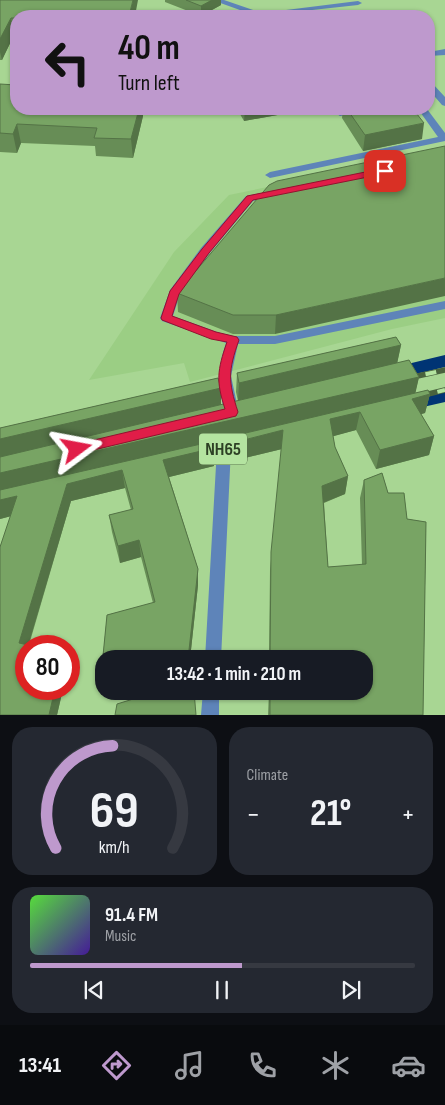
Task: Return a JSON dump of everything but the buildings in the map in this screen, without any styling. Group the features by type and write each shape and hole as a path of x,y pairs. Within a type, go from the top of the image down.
{"highway":[{"path":"379,377 445,360"},
{"path":"399,407 445,396"},
{"name":"NH65","path":"212,417 250,408"},
{"name":"NH65","path":"178,459 270,438"}],"street":[{"path":"216,0 246,10"},
{"path":"301,10 358,3"},
{"path":"435,92 445,103"},
{"path":"270,174 445,138 427,115"},
{"path":"289,190 250,198 200,258 174,293 166,318 215,336 233,340 275,340 445,305"},
{"path":"232,412 225,392 224,368 233,340"},
{"path":"213,650 224,448"},
{"path":"210,715 211,700"}],"shaded area":[{"path":"445,150 445,318 392,329 190,382 184,363 89,380 174,252 229,195"}],"railway":[{"path":"404,379 445,370"},
{"path":"416,397 445,390"},
{"path":"202,447 246,437"}],"route":[{"path":"77,449 232,412 225,392 224,368 233,340 215,336 166,318 174,293 205,251 250,198 385,171"}]}
